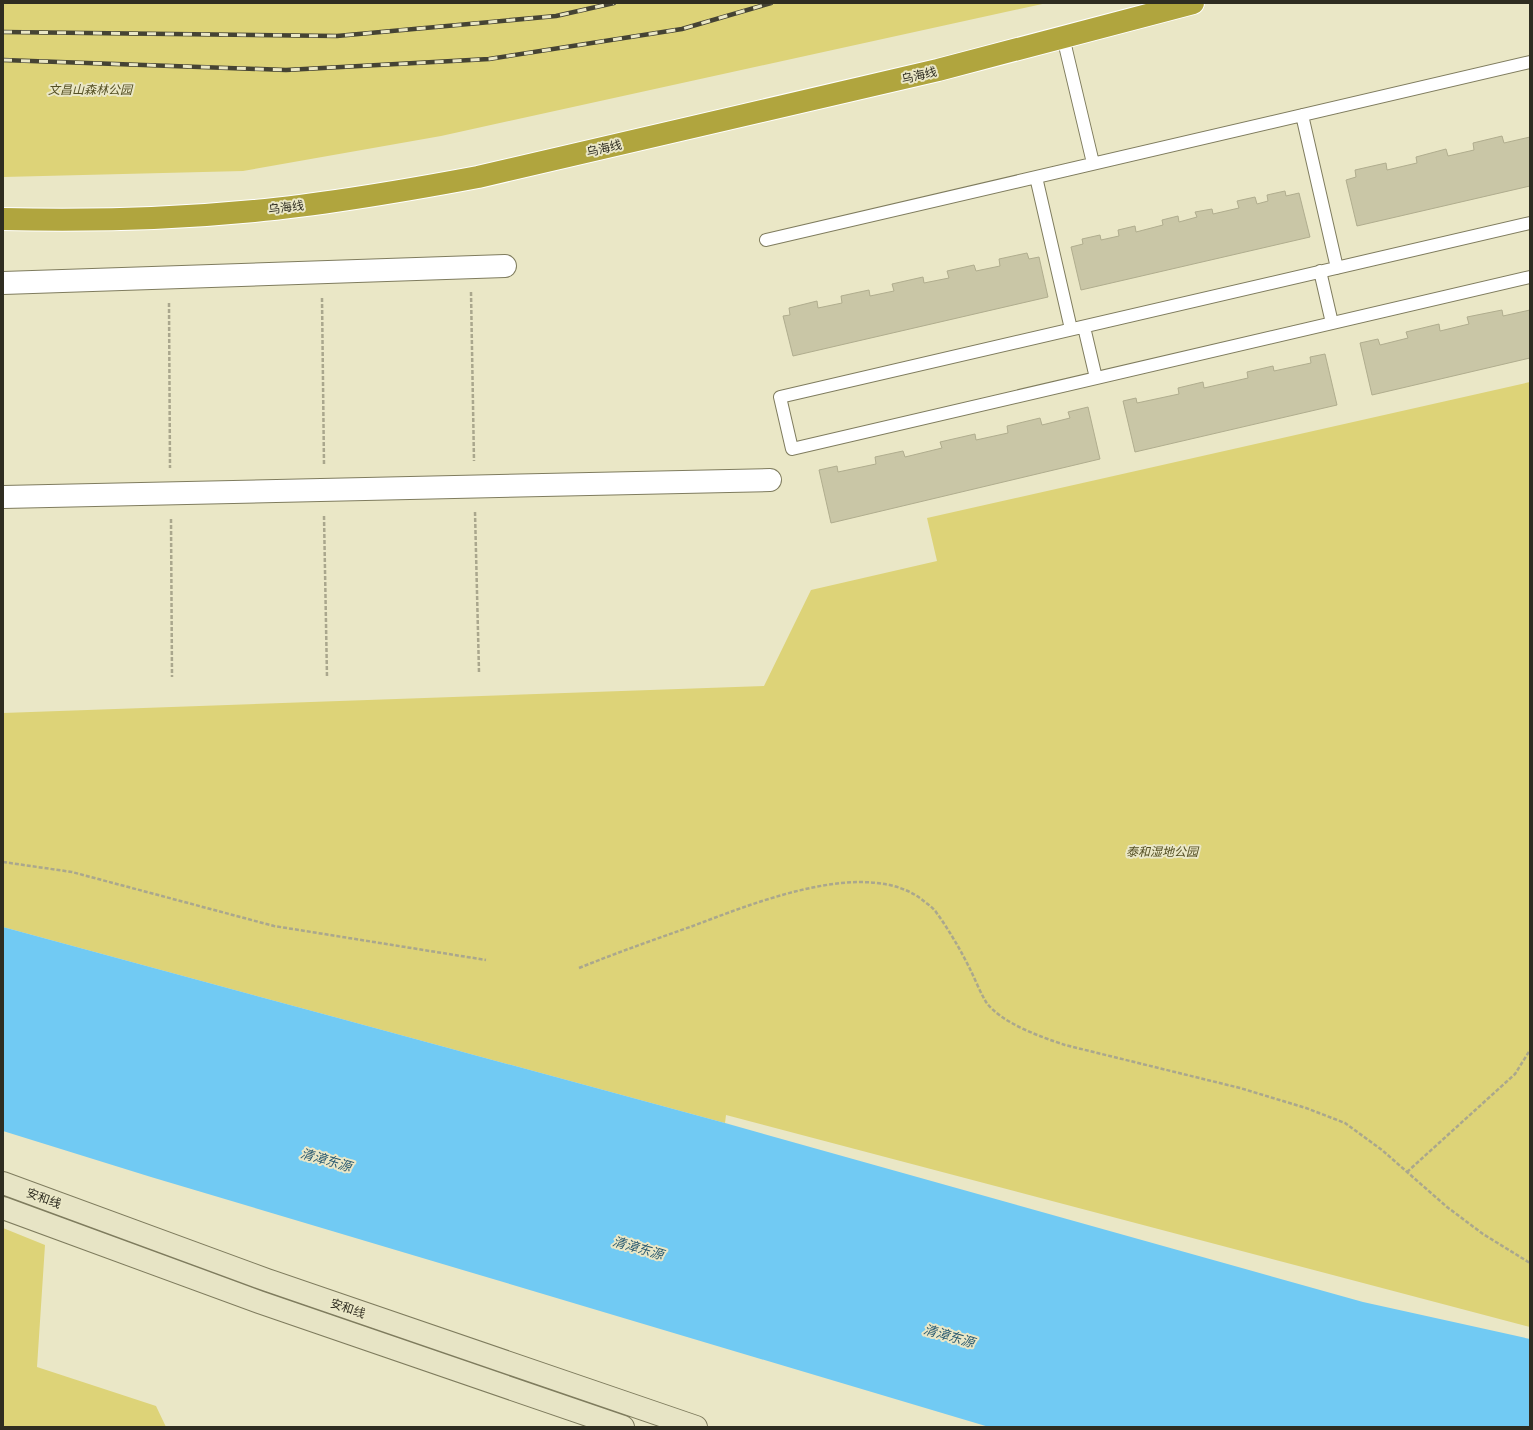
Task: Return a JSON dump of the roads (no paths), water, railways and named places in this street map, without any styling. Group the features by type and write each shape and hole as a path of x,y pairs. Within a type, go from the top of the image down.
{"highway":[{"name":"乌海线","path":"3,219 115,218 222,213 324,203 423,188 478,177 938,70 1193,3"}],"main road":[{"name":"安和线","path":"3,1183 267,1280 696,1427"},
{"name":"安和线","path":"3,1208 259,1302 623,1427"}],"street":[{"path":"3,283 505,266"},
{"path":"3,496 770,480"}],"lane":[{"path":"1063,37 1093,163"},
{"path":"766,240 1530,62"},
{"path":"1302,115 1337,268"},
{"path":"1036,177 1071,329"},
{"path":"1530,222 780,397 792,449 1530,277"},
{"path":"1320,271 1332,323"},
{"path":"1084,327 1096,378"}],"water":[{"name":"清漳东源","path":"3,927 725,1123 1363,1302 1530,1339 1530,1427 989,1427 151,1177 3,1131"}],"railway":[{"path":"3,32 337,36 556,16 614,3"},
{"path":"3,60 286,70 489,59 682,29 771,3"}],"park label":[{"name":"文昌山森林公园","path":"90,89"},
{"name":"泰和湿地公园","path":"1162,851"}]}
